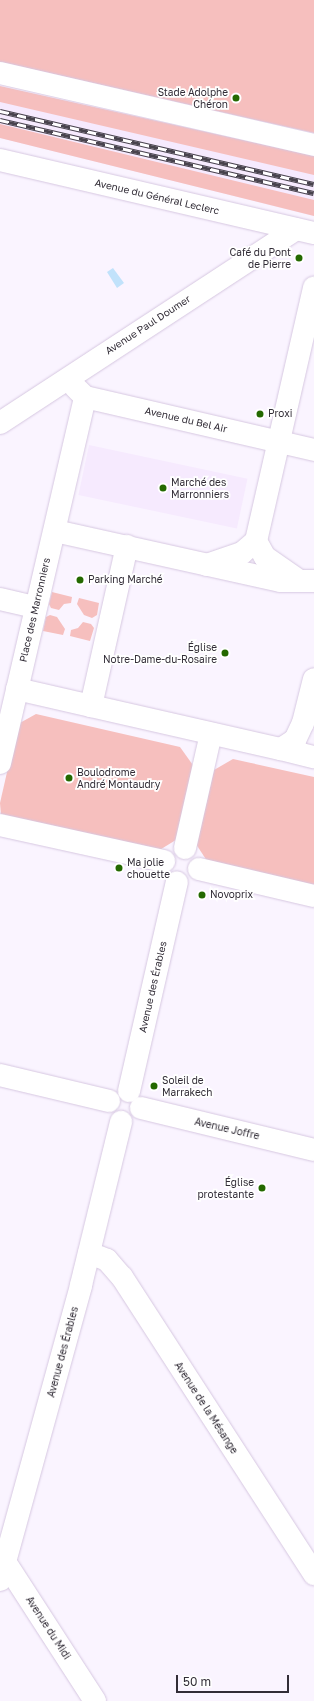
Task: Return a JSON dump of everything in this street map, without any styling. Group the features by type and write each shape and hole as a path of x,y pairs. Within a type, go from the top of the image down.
{"street":[{"path":"0,73 314,145"},
{"name":"Avenue du Général Leclerc","path":"0,160 305,231"},
{"name":"Avenue Paul Doumer","path":"0,423 66,378 305,231"},
{"path":"207,565 242,553 256,541 314,288"},
{"path":"66,378 85,397"},
{"name":"Avenue du Bel Air","path":"85,397 314,450"},
{"name":"Place des Marronniers","path":"0,763 85,397"},
{"path":"54,530 281,581 308,583"},
{"path":"256,541 265,557 308,583"},
{"path":"91,706 127,546"},
{"path":"0,599 35,608"},
{"path":"281,749 295,740 303,723 314,679"},
{"path":"17,689 314,757"},
{"path":"185,848 211,734"},
{"path":"0,824 164,861"},
{"path":"185,848 194,853 199,869 193,879 177,882 167,876 164,861 174,849 185,848"},
{"path":"199,869 314,896"},
{"name":"Avenue des Érables","path":"129,1090 177,882"},
{"path":"0,1075 109,1101"},
{"path":"129,1090 138,1097 141,1108 132,1121 121,1122 109,1112 109,1101 117,1092 129,1090"},
{"name":"Avenue Joffre","path":"141,1108 314,1150"},
{"name":"Avenue des Érables","path":"2,1566 89,1254 121,1122"},
{"name":"Avenue de la Mésange","path":"89,1254 107,1260 122,1277 314,1574"},
{"name":"Avenue du Midi","path":"2,1566 95,1701"}],"shaded area":[{"name":"Stade Adolphe Chéron","path":"0,0 314,0 314,133 0,62"},
{"path":"0,86 314,156 314,175 0,102"},
{"path":"0,88 314,161 314,216 0,138"},
{"path":"0,124 314,200 314,216 0,138"},
{"name":"Marché des Marronniers","path":"89,445 247,479 237,529 78,495"},
{"path":"52,592 72,597 71,603 64,604 59,610 51,608 49,604"},
{"path":"79,598 99,603 97,615 92,618 84,615 77,604"},
{"path":"50,615 57,617 65,629 63,635 43,631 46,617"},
{"path":"83,622 91,624 94,628 90,641 70,636 71,630 78,628"},
{"path":"36,714 180,747 195,768 179,838 158,851 1,815 0,803 18,724"},
{"path":"233,759 314,777 314,889 207,861 196,844 214,770"}],"water":[{"path":"113,268 124,283 117,288 107,272"}],"railway":[{"path":"0,111 314,184"},
{"path":"0,120 314,193"}],"place":[{"name":"Stade Adolphe Chéron","path":"236,98"},
{"name":"Café du Pont de Pierre","path":"299,258"},
{"name":"Proxi","path":"260,414"},
{"name":"Marché des Marronniers","path":"163,488"},
{"name":"Parking Marché","path":"80,580"},
{"name":"Église Notre-Dame-du-Rosaire","path":"225,653"},
{"name":"Boulodrome André Montaudry","path":"69,778"},
{"name":"Ma jolie chouette","path":"119,868"},
{"name":"Novoprix","path":"202,895"},
{"name":"Soleil de Marrakech","path":"154,1086"},
{"name":"Église protestante","path":"262,1188"}]}
